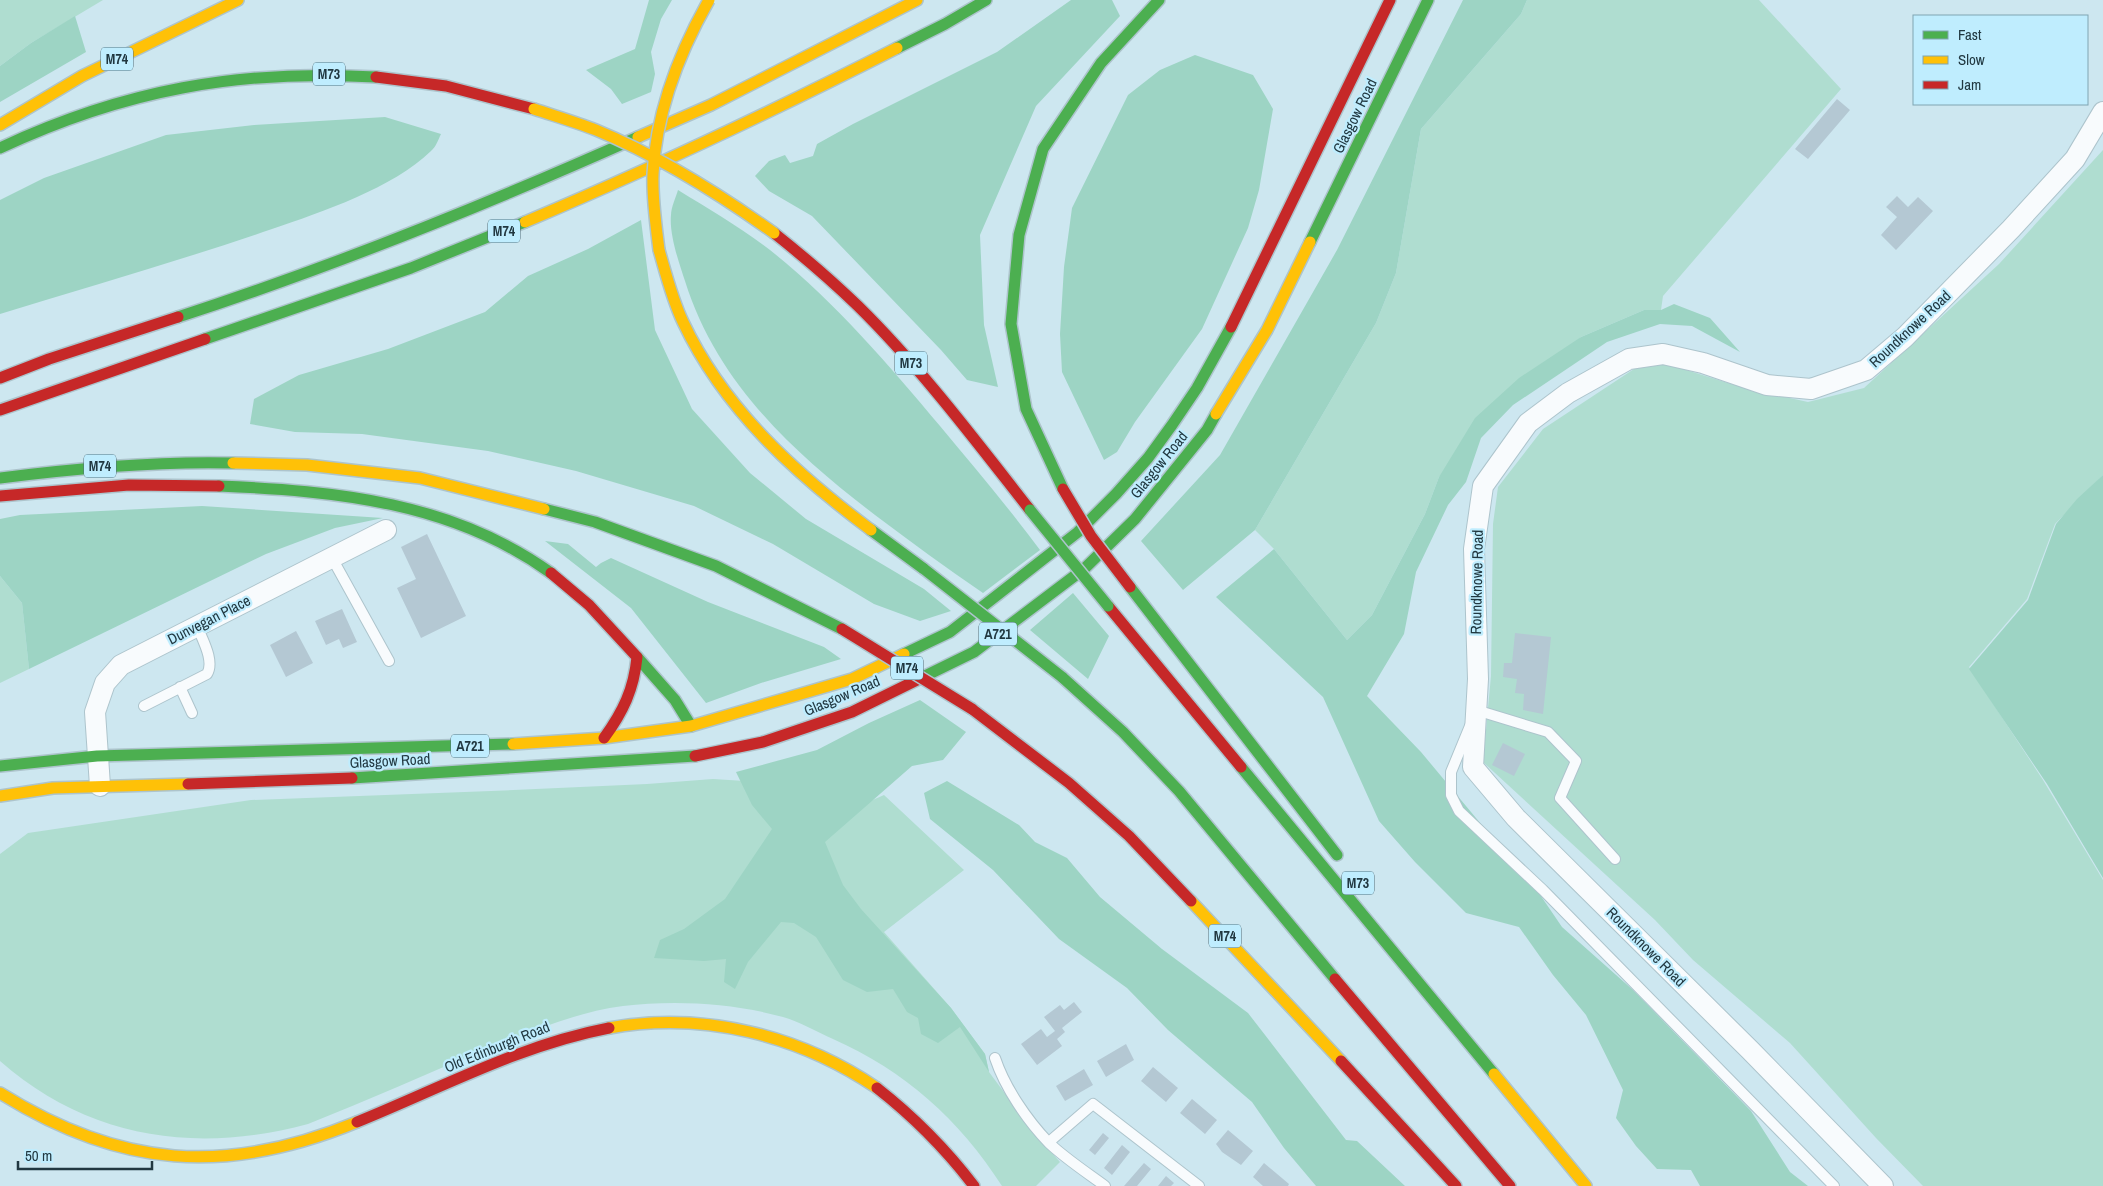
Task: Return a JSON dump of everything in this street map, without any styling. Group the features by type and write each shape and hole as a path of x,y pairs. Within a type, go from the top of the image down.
{"main road":[{"name":"M74","path":"0,125 82,76 238,0"},
{"path":"709,0 685,44 671,78 658,133 653,175 659,250 671,291 683,322 711,374 739,411 788,464 856,519 924,569 1062,677 1123,732 1178,791 1510,1186"},
{"name":"M74","path":"0,378 49,359 208,307 397,239 526,187 711,106 917,0"},
{"name":"M74","path":"0,410 411,268 508,229 592,194 780,107 945,24 986,0"},
{"name":"M73","path":"1159,0 1101,63 1043,149 1018,235 1011,324 1026,408 1063,490 1091,536 1342,862"},
{"name":"Glasgow Road","path":"0,766 97,756 474,746 695,734 852,679 950,632 1078,532 1148,458 1197,388 1218,354 1390,0"},
{"name":"Glasgow Road","path":"0,796 53,788 390,776 700,756 763,742 852,712 974,652 1085,568 1135,519 1201,438 1268,330 1428,0"},
{"name":"M73","path":"0,148 44,128 122,101 161,90 274,75 326,74 417,81 490,96 534,109 602,132 704,186 774,233 822,272 868,316 910,362 1108,606 1585,1184"},
{"name":"M74","path":"0,478 75,468 136,463 200,462 308,465 380,472 420,478 595,522 716,566 842,629 972,708 1069,783 1129,836 1250,963 1456,1186"},
{"name":"M74","path":"0,495 103,476 200,472 289,472 374,480 523,503"},
{"path":"0,495 146,484 214,485 274,488 354,497 409,508 441,517 493,537 542,566 591,604 674,700 695,734 708,744 852,712"},
{"path":"604,738 630,699 636,676 637,657"},
{"name":"M73","path":"1431,979 1585,1184"},
{"name":"Old Edinburgh Road","path":"0,1093 24,1109 58,1127 124,1149 175,1157 242,1155 304,1141 347,1126 408,1102 511,1055 550,1041 594,1029 630,1023 652,1021 711,1024 746,1029 780,1039 818,1054 863,1079 908,1111 926,1127 974,1186"}],"street":[{"name":"Roundknowe Road","path":"1883,1186 1750,1050 1516,818 1473,767 1478,679 1474,549 1483,486 1528,423 1568,393 1629,359 1663,354 1703,363 1767,384 1810,389 1866,370 1905,337 2011,229 2075,159 2103,112"},
{"name":"Dunvegan Place","path":"100,786 95,712 105,683 121,665 386,530"}],"lane":[{"path":"332,558 389,661"},
{"path":"144,706 206,674 209,670 208,654 197,626"},
{"path":"180,688 192,713"},
{"path":"1615,859 1560,798 1576,761 1548,732 1476,710 1451,772 1451,795 1459,811 1543,890 1834,1186"},
{"path":"995,1058 1010,1094 1049,1142 1105,1186"},
{"path":"1049,1142 1093,1104 1199,1186"}],"green space":[{"path":"0,0 103,0 31,43 0,66"},
{"path":"649,0 672,0 661,19 651,52 655,74 651,92 622,104 611,89 586,70 635,49"},
{"path":"1071,0 1112,0 1120,16 1036,106 980,235 984,325 998,387 967,380 941,350 812,216 769,191 755,176 769,161 785,155 790,163 813,156 817,144 997,52"},
{"path":"1463,0 1527,0 1521,14 1421,129 1396,273 1376,323 1255,530 1183,590 1141,541 1220,455 1337,250"},
{"path":"1527,0 1759,0 1841,89 1663,296 1661,310 1644,310 1581,337 1439,477 1425,514 1372,615 1347,640 1274,549 1255,530 1376,323 1396,273 1421,129 1521,14"},
{"path":"75,16 86,52 0,102 0,66 31,43"},
{"path":"1195,55 1253,75 1273,109 1259,190 1248,228 1202,329 1135,422 1117,452 1104,460 1062,372 1060,334 1064,267 1072,208 1128,95 1160,70"},
{"path":"385,117 441,134 433,149 415,164 356,198 238,240 0,314 0,200 44,178 166,135 254,125"},
{"path":"2103,150 2103,475 2055,524 2027,599 1969,667 2043,780 2103,880 2103,1186 1923,1186 1876,1138 1790,1043 1693,960 1655,920 1483,762 1491,676 1493,524 1498,487 1543,429 1634,369 1667,364 1744,388 1808,402 1864,388 1999,264"},
{"path":"678,190 736,226 770,250 816,290 860,334 920,403 991,487 1040,550 983,593 875,515 815,466 787,440 761,413 738,383 717,352 699,318 680,266 672,231 671,212"},
{"path":"641,220 655,330 692,409 750,473 806,519 924,589 951,611 920,621 874,604 773,544 694,506 576,471 488,451 362,434 295,432 250,424 254,399 299,375 388,349 485,312 528,276 588,249"},
{"path":"1674,304 1710,318 1740,352 1692,326 1660,324 1607,342 1513,405 1481,438 1466,482 1448,505 1416,572 1404,634 1367,696 1421,752 1496,842 1517,861 1562,927 1633,990 1751,1111 1790,1172 1808,1186 1700,1186 1691,1170 1657,1169 1636,1146 1616,1118 1623,1090 1586,1015 1553,975 1519,927 1466,913 1415,862 1379,821 1323,697 1216,597 1274,549 1347,640 1372,615 1425,514 1439,477 1475,418 1519,378 1581,337 1644,310 1661,310"},
{"path":"2103,475 2103,878 2047,784 1969,669 2028,600 2056,524 2077,499"},
{"path":"202,506 383,518 335,528 266,554 29,669 22,603 0,576 0,519 20,515"},
{"path":"545,541 568,544 596,567 611,558 708,602 824,647 841,659 761,683 706,703 631,608"},
{"path":"0,576 22,603 29,669 0,683"},
{"path":"1073,593 1109,636 1088,679 1030,630"},
{"path":"920,700 966,732 943,760 912,766 825,842 843,885 861,909 951,1008 985,1054 989,1072 960,1027 938,1043 921,1034 918,1018 907,1012 893,989 867,992 843,980 816,937 794,923 781,922 748,962 735,989 724,982 726,959 704,961 654,958 660,940 684,929 725,899 772,829 752,805 736,772 817,750 869,723"},
{"path":"713,779 761,782 823,822 884,795 964,870 884,932 951,1008 985,1054 989,1072 1035,1134 1060,1162 1036,1186 1002,1186 968,1139 949,1118 907,1082 884,1066 789,1019 764,1012 724,1006 683,1003 643,1004 589,1013 555,1023 466,1057 308,1124 266,1133 225,1138 185,1138 145,1133 107,1123 70,1108 34,1087 0,1061 0,854 28,833 251,800 647,784"},
{"path":"947,781 1019,825 1035,842 1067,858 1100,897 1162,949 1248,1013 1346,1140 1357,1141 1405,1186 1316,1186 1284,1148 1252,1102 1168,1030 1127,988 1059,939 993,870 930,819 924,793"}],"building":[{"path":"1837,99 1850,110 1808,159 1795,149"},
{"path":"1897,196 1908,207 1918,197 1933,211 1896,250 1881,235 1897,217 1886,207"},
{"path":"427,534 466,616 421,638 397,588 416,579 401,547"},
{"path":"342,609 357,642 343,648 339,639 326,645 315,621"},
{"path":"296,631 313,663 286,677 270,645"},
{"path":"1515,633 1551,637 1543,714 1523,710 1524,694 1515,693 1517,679 1503,677 1504,663 1512,663"},
{"path":"1503,743 1525,754 1514,776 1492,765"},
{"path":"1074,1002 1082,1012 1062,1028 1065,1032 1057,1039 1062,1046 1037,1065 1021,1044 1041,1029 1047,1037 1055,1031 1044,1017 1060,1005 1064,1010"},
{"path":"1126,1044 1134,1060 1106,1077 1097,1061"},
{"path":"1153,1067 1178,1088 1166,1102 1141,1081"},
{"path":"1084,1069 1093,1085 1065,1101 1056,1086"},
{"path":"1192,1099 1217,1120 1205,1134 1180,1113"},
{"path":"1228,1130 1253,1151 1241,1165 1222,1152 1216,1144"},
{"path":"1103,1133 1109,1138 1095,1155 1089,1150"},
{"path":"1122,1145 1130,1152 1112,1175 1104,1168"},
{"path":"1144,1163 1151,1169 1137,1186 1124,1186"},
{"path":"1264,1163 1289,1184 1288,1186 1263,1186 1253,1177"},
{"path":"1166,1176 1174,1183 1171,1186 1158,1186"}],"traffic: fast":[{"path":"897,48 945,24 986,0"},
{"path":"1063,489 1026,409 1011,324 1019,235 1043,149 1101,63 1159,0"},
{"path":"1310,242 1428,0"},
{"path":"0,148 92,111 137,98 183,88 277,77 326,75 376,77"},
{"path":"178,317 295,277 411,233 638,137"},
{"path":"205,339 411,268 525,222"},
{"path":"904,654 950,632 1078,532 1148,458 1197,388 1231,327"},
{"path":"923,677 974,652 1085,568 1135,519 1207,430 1216,414"},
{"path":"0,478 116,466 174,463 233,463"},
{"path":"219,486 263,488 350,497 434,516 474,530 513,549 551,573"},
{"path":"544,509 595,522 716,566 842,629"},
{"path":"1030,510 1108,606"},
{"path":"871,530 924,569"},
{"path":"924,569 1062,677"},
{"path":"1130,587 1337,855"},
{"path":"637,657 675,700 691,726"},
{"path":"1062,677 1123,732 1179,791 1335,979"},
{"path":"0,766 97,756 513,744"},
{"path":"352,778 695,756"},
{"path":"1241,767 1494,1074"}],"traffic: slow":[{"path":"0,125 82,76 238,0"},
{"path":"659,250 654,212 653,183 659,128 664,105 679,62 709,0"},
{"path":"638,137 711,105 917,0"},
{"path":"525,222 712,138 897,48"},
{"path":"534,109 596,130 643,151 710,190 774,233"},
{"path":"1216,414 1267,330 1310,242"},
{"path":"659,250 672,295 683,322 700,354 740,411 815,486 871,530"},
{"path":"233,463 307,465 420,478 544,509"},
{"path":"513,744 604,738 691,726 852,679 904,654"},
{"path":"0,796 53,788 188,784"},
{"path":"1191,901 1341,1061"},
{"path":"609,1028 644,1024 680,1023 715,1026 749,1032 783,1041 815,1054 877,1088"},
{"path":"1494,1074 1586,1186"},
{"path":"0,1093 44,1118 88,1137 131,1149 174,1156 218,1156 263,1151 309,1139 357,1122"}],"traffic: jam":[{"path":"1231,327 1390,0"},
{"path":"376,77 446,86 534,109"},
{"path":"774,233 838,287 904,354 1030,510"},
{"path":"0,378 49,359 178,317"},
{"path":"0,410 205,339"},
{"path":"0,496 129,485 219,486"},
{"path":"1063,489 1091,536 1130,587"},
{"path":"551,573 589,605 637,657 636,669 626,700 617,719 604,738"},
{"path":"1108,606 1241,767"},
{"path":"842,629 972,709"},
{"path":"695,756 763,742 852,712 923,677"},
{"path":"972,709 1069,783 1129,836 1191,901"},
{"path":"188,784 352,778"},
{"path":"1335,979 1510,1186"},
{"path":"357,1122 512,1056 544,1045 609,1028"},
{"path":"1341,1061 1456,1186"},
{"path":"877,1088 929,1134 974,1186"}]}
